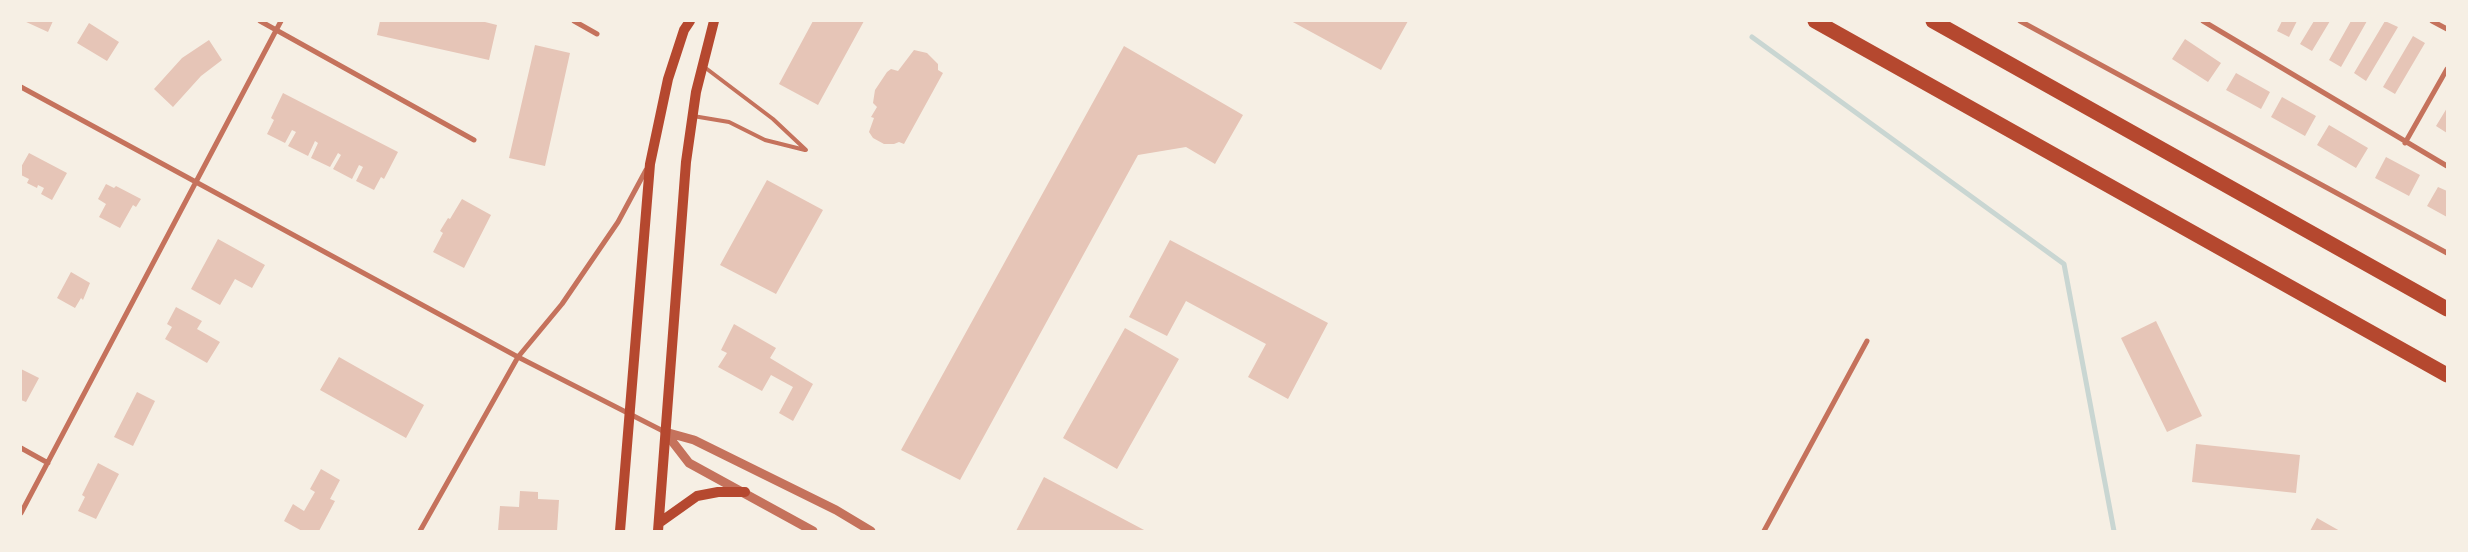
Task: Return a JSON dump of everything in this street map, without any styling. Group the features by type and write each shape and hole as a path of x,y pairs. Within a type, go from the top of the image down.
{"highway":[{"path":"1815,21 2447,375"},
{"path":"1933,21 2447,309"}],"main road":[{"path":"620,531 650,164 668,78 684,30 690,21"},
{"path":"658,527 679,232 691,116 714,21"},
{"path":"658,527 697,496 718,492 745,492"}],"street":[{"path":"260,21 474,140"},
{"path":"21,512 281,21"},
{"path":"574,21 597,34"},
{"path":"2020,21 2447,254"},
{"path":"2203,21 2405,143 2447,166"},
{"path":"2432,21 2447,29"},
{"path":"2405,143 2447,69"},
{"path":"21,87 518,357 666,432 694,440 836,510 871,531"},
{"path":"420,531 518,357 562,304 613,230 650,164"},
{"path":"1764,531 1867,341"},
{"path":"666,432 688,463 745,492 813,531"},
{"path":"21,448 48,463"}],"lane":[{"path":"691,116 729,122 765,140 806,150 773,119 702,66"}],"building":[{"path":"24,21 53,21 48,32"},
{"path":"380,21 481,21 497,25 489,60 377,35"},
{"path":"813,21 864,21 818,105 779,84"},
{"path":"1291,21 1408,21 1381,70"},
{"path":"2282,21 2297,21 2289,37 2277,31"},
{"path":"2314,21 2330,21 2312,51 2300,44"},
{"path":"2351,21 2367,21 2341,67 2329,60"},
{"path":"2385,21 2398,27 2366,81 2354,73"},
{"path":"89,23 119,42 107,61 77,43"},
{"path":"2413,36 2425,43 2395,94 2383,87"},
{"path":"2185,39 2221,63 2208,82 2172,59"},
{"path":"209,40 222,60 201,76 173,107 154,89 182,58"},
{"path":"535,45 570,53 545,166 509,158"},
{"path":"1124,46 1243,115 1215,164 1186,147 1138,155 960,480 901,450"},
{"path":"914,50 927,53 938,64 938,70 943,73 904,144 899,142 884,144 873,138 869,132 874,118 871,117 877,107 873,103 875,90 887,72 891,69 898,71"},
{"path":"2236,73 2270,92 2261,109 2226,90"},
{"path":"283,93 398,152 384,179 381,177 374,190 356,181 363,167 359,165 352,179 333,169 341,155 338,153 330,167 311,158 318,143 315,141 308,156 288,146 296,132 292,130 285,143 267,134 274,120 271,118"},
{"path":"2282,97 2316,116 2305,136 2271,117"},
{"path":"2447,108 2447,133 2436,126"},
{"path":"2329,125 2368,148 2356,168 2317,145"},
{"path":"29,153 67,173 52,200 41,194 44,188 38,185 37,188 27,183 29,179 21,175 21,167"},
{"path":"2386,157 2420,175 2409,196 2375,178"},
{"path":"767,180 823,210 776,294 720,265"},
{"path":"106,184 114,188 116,186 141,199 136,207 133,205 120,228 99,217 106,204 98,199"},
{"path":"2438,187 2447,191 2447,217 2427,206"},
{"path":"462,199 491,215 464,268 433,252 443,233 440,231"},
{"path":"218,239 265,265 252,288 235,279 220,305 191,289"},
{"path":"1170,240 1328,323 1288,399 1248,377 1266,344 1186,301 1167,336 1129,317"},
{"path":"71,272 90,283 83,300 81,298 75,308 57,298"},
{"path":"176,307 202,321 197,329 220,342 207,363 165,339 172,327 167,324"},
{"path":"2156,321 2202,416 2167,432 2121,338"},
{"path":"734,324 776,348 770,358 813,384 793,421 779,413 793,387 771,375 762,391 718,367 727,353 721,350"},
{"path":"1125,328 1179,359 1117,469 1063,438"},
{"path":"339,357 424,405 406,438 320,390"},
{"path":"21,369 39,378 26,402 21,400"},
{"path":"137,392 155,401 133,446 114,437"},
{"path":"2196,444 2300,455 2296,493 2192,482"},
{"path":"98,463 119,474 96,519 78,511 85,497 82,495"},
{"path":"321,469 340,480 330,499 335,501 319,531 302,531 284,521 293,504 304,511 315,492 310,489"},
{"path":"1044,477 1146,531 1016,531"},
{"path":"520,491 538,492 538,499 559,500 557,531 498,531 500,506 519,507"},
{"path":"2317,518 2340,531 2310,531"}],"waterway":[{"path":"1752,37 2064,264 2114,531"}]}
